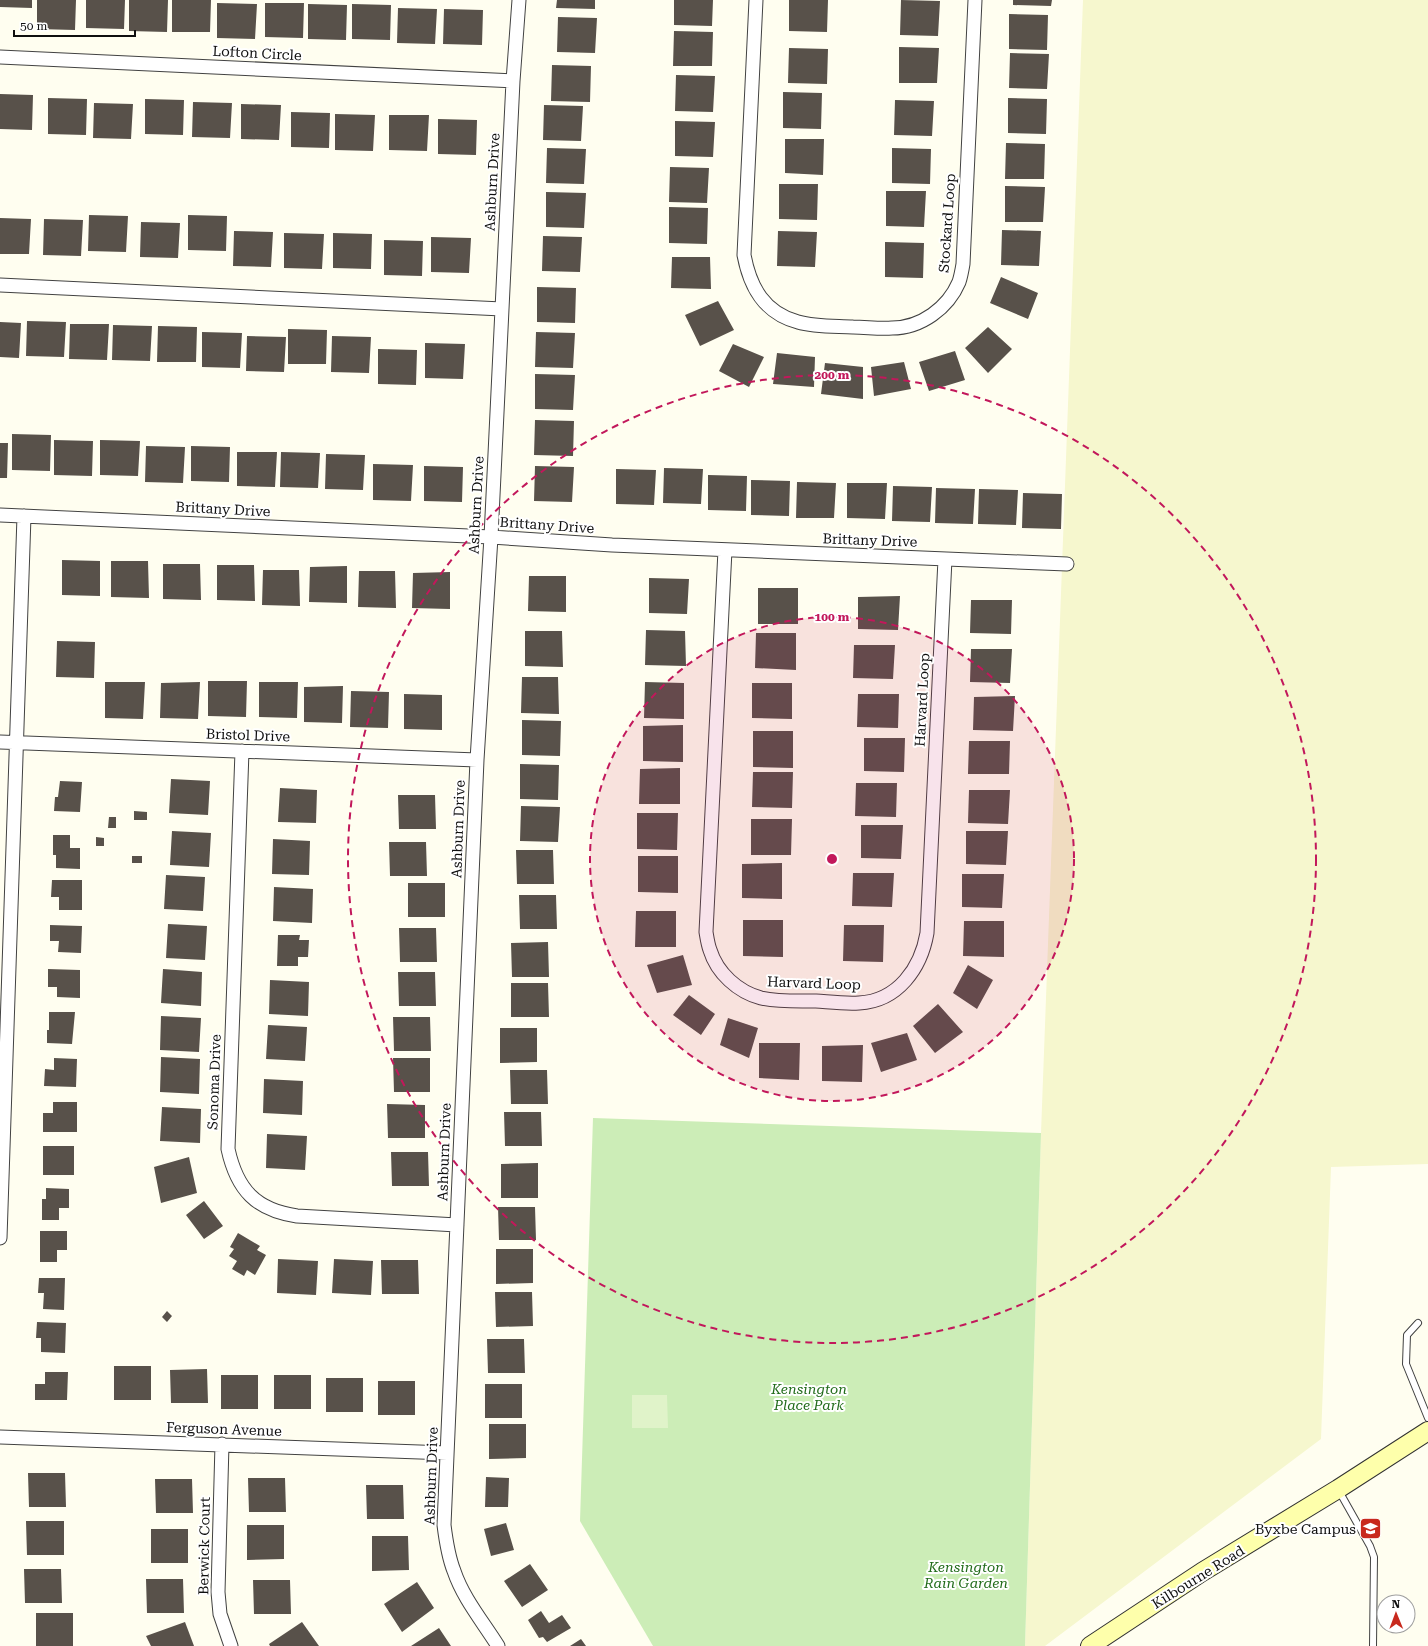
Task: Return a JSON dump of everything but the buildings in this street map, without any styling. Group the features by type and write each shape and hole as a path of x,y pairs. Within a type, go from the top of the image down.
{"main road":[{"name":"Kilbourne Road","path":"1090,1646 1202,1572 1338,1490 1428,1431"}],"street":[{"name":"Ashburn Drive","path":"498,1646 466,1595 454,1572 447,1548 444,1525 477,760 491,537 513,82 519,0"},
{"name":"Stockard Loop","path":"756,0 744,255 748,274 754,290 766,304 781,315 798,322 814,325 894,328 911,325 925,319 940,309 952,295 963,264 975,0"},
{"name":"Lofton Circle","path":"0,57 513,82"},
{"path":"0,285 502,309"},
{"name":"Brittany Drive","path":"0,515 491,537 612,546 1067,564"},
{"path":"0,1238 24,516"},
{"name":"Harvard Loop","path":"725,550 706,932 710,950 715,961 730,982 745,992 760,998 776,1000 860,1003 877,999 894,991 908,978 918,963 924,948 927,933 945,559"},
{"name":"Bristol Drive","path":"0,742 477,760"},
{"name":"Sonoma Drive","path":"242,751 228,1149 232,1167 240,1183 250,1196 266,1207 282,1214 457,1225"},
{"name":"Ferguson Avenue","path":"0,1437 447,1453"},
{"name":"Berwick Court","path":"222,1444 218,1592 220,1614 231,1646"}],"lane":[{"path":"1418,1322 1407,1335 1406,1364 1428,1418"},
{"path":"1338,1490 1370,1546 1374,1557 1373,1646"}],"green space":[{"path":"1083,0 1428,0 1428,1164 1331,1167 1321,1439 1045,1646 1025,1646 1041,1133"},
{"name":"Kensington Place Park","path":"593,1118 1041,1133 1025,1646 653,1646 580,1521"},
{"path":"632,1395 667,1395 668,1428 632,1428"}],"place":[{"name":"Byxbe Campus","path":"1371,1529"}],"park label":[{"name":"Kensington Rain Garden","path":"966,1576"}]}
